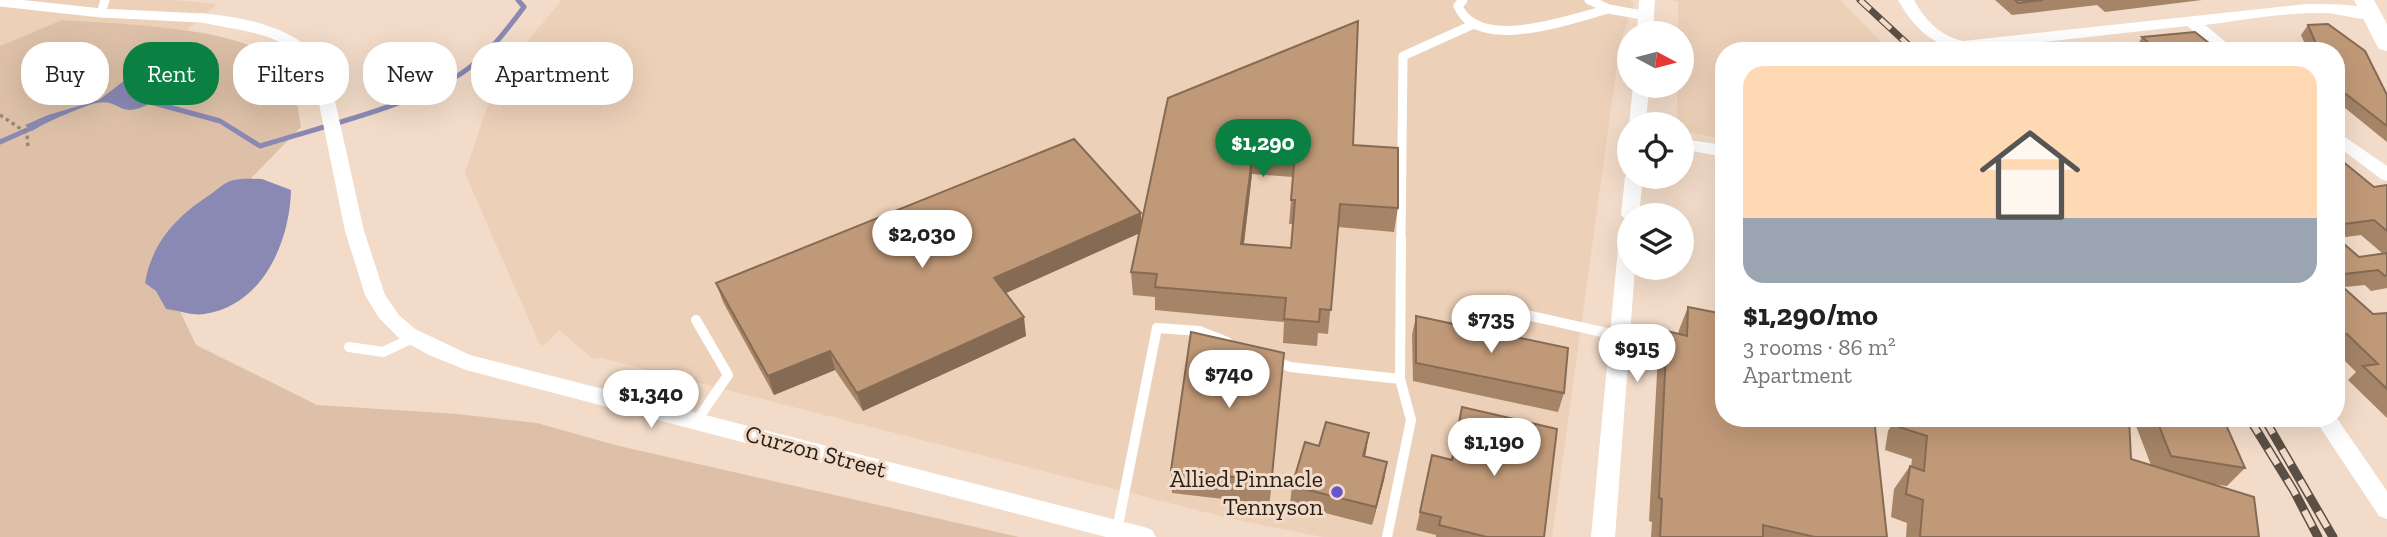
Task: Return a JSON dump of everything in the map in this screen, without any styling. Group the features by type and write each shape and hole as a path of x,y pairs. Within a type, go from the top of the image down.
{"main road":[{"path":"2367,7 2387,44"}],"street":[{"path":"1906,0 1930,33 1946,42"},
{"path":"2009,42 2319,8 2367,7"},
{"name":"Curzon Street","path":"201,18 228,20 262,29 296,46 316,66 327,93 354,228 367,277 391,320 427,346 466,362 697,419 1144,537"},
{"path":"2190,21 2217,42"},
{"path":"2345,143 2387,175"},
{"path":"1694,146 1715,150"},
{"path":"1603,537 1625,280"},
{"path":"2331,427 2387,509"}],"lane":[{"path":"101,13 105,0"},
{"path":"1463,0 1458,6 1463,17 1472,25 1490,30 1516,30 1609,9 1647,8"},
{"path":"1589,0 1609,9"},
{"path":"0,2 101,13 201,18"},
{"path":"1387,537 1411,419 1400,379 1403,55 1472,25"},
{"path":"1478,304 1620,336"},
{"path":"696,320 728,375 697,419"},
{"path":"1117,530 1157,328 1199,331 1233,345"},
{"path":"349,346 372,354 389,352 415,337"},
{"path":"1256,354 1290,367 1400,379"}],"path":[{"path":"0,114 27,133 28,148"}],"shaded area":[{"path":"0,0 174,0 217,4 187,30 62,20 0,46"},
{"path":"562,0 1631,0 1634,4 1628,21 1617,21 1617,65 1552,537 1323,537 1232,519 601,358 593,359 559,330 544,346 539,343 465,173 488,105 633,105 633,42 527,42"},
{"path":"1670,0 1840,0 1881,42 1715,42 1715,137 1694,133 1694,112 1677,112 1677,98 1694,98 1694,21 1678,21 1678,2"},
{"path":"62,20 142,25 202,33 239,42 233,42 233,105 297,105 301,127 222,208 167,284 196,345 317,405 457,414 537,423 615,445 1019,537 0,537 0,46"}],"water":[{"path":"123,82 123,105 147,105 137,109 124,109 109,103 109,92"},
{"path":"90,105 32,131 25,125 48,115"},
{"path":"237,179 262,179 291,190 279,250 257,285 225,308 204,314 166,309 156,291 145,283 153,255 168,231 187,211 225,184"}],"building":[{"path":"2015,0 2043,0 2018,3"},
{"path":"1358,21 1353,145 1398,148 1398,208 1340,204 1331,310 1320,309 1319,322 1284,319 1286,298 1155,287 1157,274 1131,272 1168,98","holes":["1253,150 1295,153 1291,248 1241,244"]},
{"path":"2328,24 2365,51 2387,95 2387,126 2345,94 2345,42 2315,42 2308,25"},
{"path":"2195,32 2208,42 2148,42 2142,37"},
{"path":"1074,139 1141,213 994,278 1024,317 857,393 830,351 768,376 716,283"},
{"path":"2345,163 2374,187 2387,185 2387,231 2374,220 2345,224"},
{"path":"2345,245 2359,257 2387,253 2387,275 2378,270 2345,274"},
{"path":"2345,289 2373,314 2387,313 2387,389 2363,366 2378,364 2347,334"},
{"path":"1688,307 1715,312 1715,427 1875,427 1887,537 1815,537 1763,525 1763,537 1660,537 1662,499 1659,498 1667,331 1687,336"},
{"path":"1416,316 1568,348 1564,393 1416,363"},
{"path":"1191,332 1284,353 1271,486 1250,484 1250,479 1171,470"},
{"path":"1462,407 1557,429 1544,537 1487,537 1439,525 1441,517 1420,512 1432,455 1452,460"},
{"name":"Allied Pinnacle Tennyson","path":"1326,422 1369,433 1363,456 1387,462 1376,507 1292,486 1305,442 1319,446"},
{"path":"1899,427 2129,427 2131,459 2254,497 2259,537 1920,537 1923,500 1906,494 1910,466 1924,471 1927,436"},
{"path":"2160,427 2227,427 2245,468 2171,456"}],"waterway":[{"path":"161,105 220,121 260,146 391,106 441,85 462,73 496,43 524,7 518,0"},
{"path":"0,142 36,126"}],"railway":[{"path":"1860,0 1905,42"},
{"path":"2255,427 2294,491 2318,537"},
{"path":"2269,427 2333,537"}],"place":[{"name":"Allied Pinnacle Tennyson","path":"1337,492"}]}
